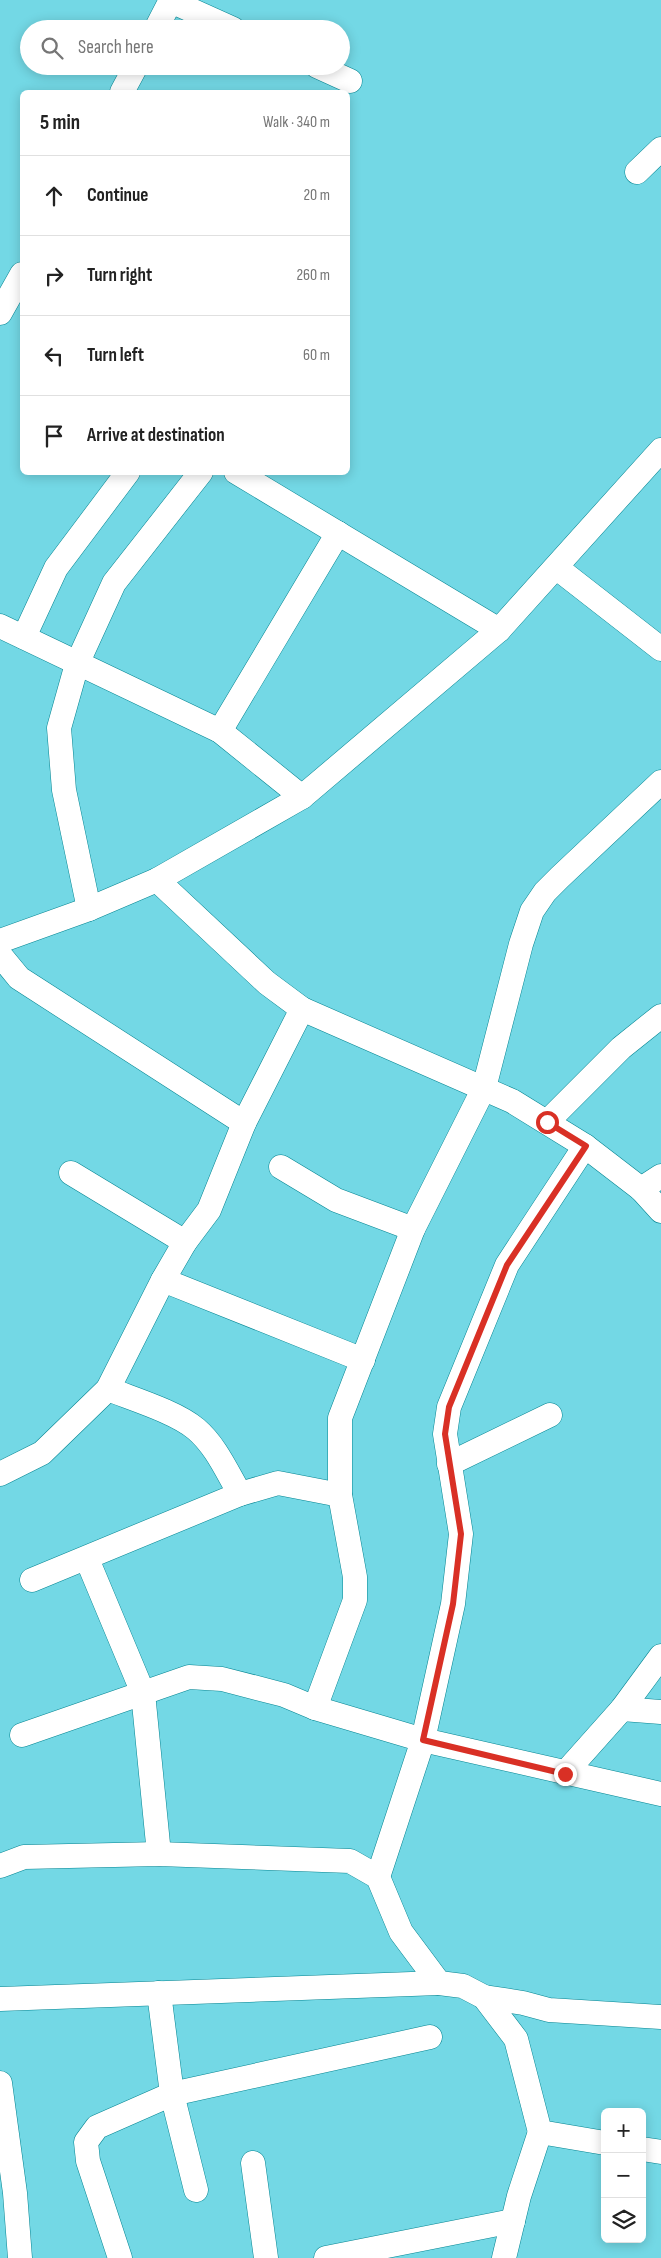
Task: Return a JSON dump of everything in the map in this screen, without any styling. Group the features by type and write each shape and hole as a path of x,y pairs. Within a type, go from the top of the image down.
{"street":[{"path":"161,20 171,1 213,20"},
{"path":"123,90 131,75"},
{"path":"337,75 350,81"},
{"path":"637,172 661,148"},
{"path":"0,313 20,278"},
{"path":"0,941 89,909 157,880 302,797 499,630 557,568 661,450"},
{"path":"24,637 56,568 126,475"},
{"path":"89,909 64,790 59,728 77,664 114,582 199,475"},
{"path":"241,475 499,630"},
{"path":"220,731 338,533"},
{"path":"557,568 661,649"},
{"path":"0,626 220,731 302,797"},
{"path":"315,1708 354,1600 354,1577 340,1495 340,1418 413,1229 484,1088 520,944 532,911 545,892 560,877 661,782"},
{"path":"157,880 267,983 302,1008 512,1101 586,1146 641,1189 661,1211"},
{"path":"0,955 19,978 244,1123"},
{"path":"0,1474 42,1453 108,1389 163,1280 185,1242 209,1210 244,1123 302,1008"},
{"path":"547,1122 622,1048 661,1016"},
{"path":"378,1877 423,1740 453,1604 461,1534 445,1434 449,1407 507,1265 586,1146"},
{"path":"281,1166 336,1200 413,1229"},
{"path":"71,1173 185,1242"},
{"path":"641,1189 661,1176"},
{"path":"163,1280 363,1360"},
{"path":"108,1389 162,1411 196,1429 214,1449 240,1494"},
{"path":"449,1464 550,1415"},
{"path":"32,1580 240,1494 278,1483 340,1495"},
{"path":"86,1558 143,1693 159,1854"},
{"path":"565,1774 622,1708 661,1656"},
{"path":"22,1735 189,1677 222,1679 284,1695 315,1708 423,1740 565,1774 661,1794"},
{"path":"622,1708 661,1712"},
{"path":"0,1866 24,1858 159,1854 350,1861 378,1877 401,1932 439,1983"},
{"path":"0,1999 439,1983 463,1986 484,1997 523,2003 549,2010 661,2017"},
{"path":"159,1993 172,2094 196,2190"},
{"path":"484,1997 516,2039 540,2132 519,2196 504,2258"},
{"path":"120,2258 88,2161 86,2142 97,2127 172,2094 430,2037"},
{"path":"0,2084 20,2258"},
{"path":"540,2132 601,2142"},
{"path":"646,2150 661,2152"},
{"path":"253,2163 266,2258"},
{"path":"326,2258 513,2221"}],"route":[{"path":"547,1122 586,1146 507,1265 449,1407 445,1434 461,1534 453,1604 423,1740 565,1774"}]}
